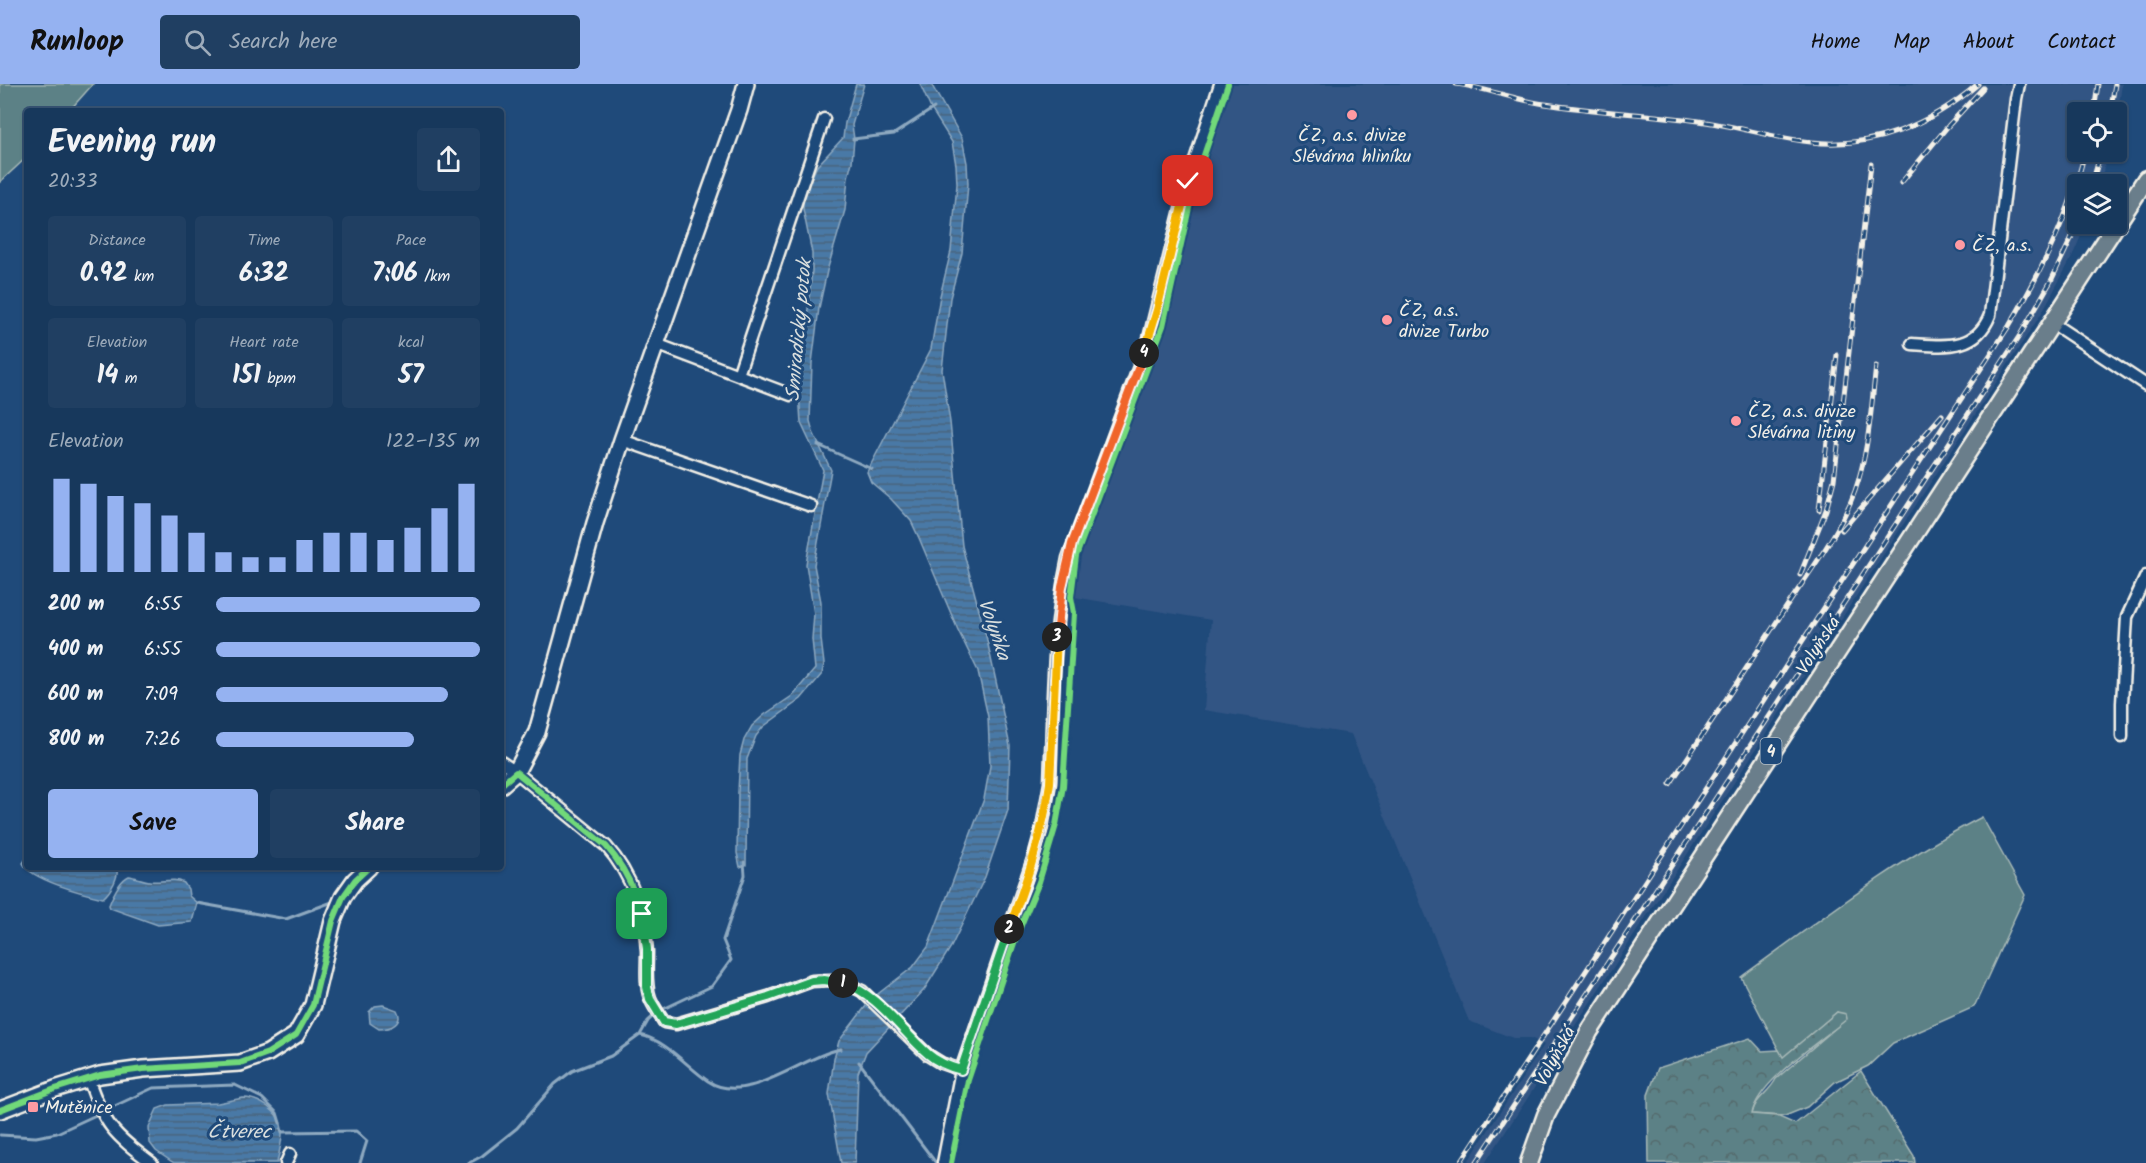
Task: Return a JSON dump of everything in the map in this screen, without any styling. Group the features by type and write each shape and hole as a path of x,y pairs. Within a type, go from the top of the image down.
{"main road":[{"name":"Volyňská","path":"1529,1163 1536,1140 1570,1066 1594,1023 2146,179"}],"street":[{"path":"504,782 516,771 537,732 595,523 622,440 739,110 746,84"},
{"path":"944,1159 961,1070 1035,853 1047,803 1050,783 1057,633 1068,558 1148,342 1188,181 1220,84"},
{"path":"1912,344 1958,344 1968,341 1982,331 1990,315 2019,84"},
{"path":"738,375 824,119"},
{"path":"2052,323 2146,385"},
{"path":"656,344 790,395"},
{"path":"622,440 811,506"},
{"path":"2122,737 2127,616 2146,576"},
{"path":"504,764 516,771 606,846 615,857 636,894 642,914 647,949 647,987 650,999 664,1022 676,1024 818,980 845,983 866,994 928,1055 941,1063 961,1070"},
{"path":"0,1110 88,1078 121,1071 240,1063 268,1053 296,1035 313,1005 333,921 343,897 366,870"},
{"path":"88,1078 104,1118 120,1139 152,1163"}],"shaded area":[{"name":"ČZ, a.s.","path":"1230,84 2122,84 2119,102 2067,102 2067,162 2106,162 2102,174 2067,174 2067,234 2082,234 2041,314 1485,1163 1467,1163 1544,1045 1531,1038 1513,1038 1469,1021 1351,734 1204,710 1211,620 1074,597 1078,559 1166,322 1196,187"}],"green space":[{"path":"0,84 93,84 72,108 24,108 24,160 0,182"},
{"path":"1982,817 2025,895 1974,1007 1893,1043 1868,1066 1835,1082 1807,1107 1785,1116 1752,1114 1756,1104 1776,1079 1846,1019 1837,1012 1783,1058 1741,977 1888,872"},
{"path":"1837,1012 1846,1014 1847,1019 1778,1075 1756,1102 1752,1114 1777,1116 1795,1124 1861,1071 1914,1156 1915,1163 1649,1163 1648,1095 1658,1068 1750,1038 1762,1051 1779,1050 1783,1057"}],"water":[{"path":"856,84 864,84 852,125 854,139 845,210 819,308 812,363 810,421 831,470 814,565 821,602 824,664 822,674 801,699 763,727 756,736 747,759 746,865 740,867 737,853 738,792 740,755 744,740 752,726 792,696 815,669 812,639 814,614 806,564 823,470 801,423 799,392 812,271 812,253 803,209 803,195 817,166 843,138"},
{"path":"920,84 931,84 962,138 967,163 968,184 962,253 950,298 942,370 950,422 962,546 987,640 1010,746 1008,810 985,877 951,947 924,990 866,1052 858,1073 855,1163 841,1163 829,1094 839,1041 866,1006 913,967 928,947 984,799 990,766 988,717 978,671 911,521 871,482 867,472 931,349 951,251 957,184 952,142 931,109"},
{"path":"29,870 117,870 116,879 103,898 59,885"},
{"path":"129,876 149,881 176,880 184,883 189,896 197,903 192,922 158,925 110,908 109,905 117,888"},
{"path":"383,1005 397,1010 399,1018 398,1022 392,1026 379,1029 370,1023 369,1012 375,1006"},
{"name":"Čtverec","path":"243,1098 262,1103 273,1111 280,1122 282,1133 277,1163 174,1163 156,1151 150,1143 149,1127 157,1109 168,1105 218,1103"}],"waterway":[{"path":"853,139 894,134 934,108"},
{"path":"818,445 872,469"},
{"name":"Smiradický potok","path":"469,1163 482,1156 517,1128 555,1084 572,1071 611,1056 640,1035 648,1021 659,1011 712,986 731,960 723,940 745,875 744,862"},
{"path":"197,903 286,919 335,901"},
{"path":"640,1035 658,1042 708,1081 723,1087 739,1088 756,1084 826,1053 841,1049"},
{"path":"859,1062 936,1163"},
{"name":"Smiradický potok","path":"104,1111 153,1088 235,1085 262,1098 277,1113 280,1123"},
{"name":"Smiradický potok","path":"0,1135 36,1137 57,1133 98,1114"},
{"name":"Smiradický potok","path":"281,1129 282,1132 356,1131 367,1141 360,1163"}],"railway":[{"path":"1456,84 1545,104 1699,121 1797,140 1834,143 1857,142 1900,131 1941,111 1978,84"},
{"path":"2095,102 2098,84"},
{"path":"2112,102 2115,84"},
{"path":"1901,183 1983,88"},
{"path":"1460,1163 2009,326 2054,242 2082,162"},
{"path":"2095,174 2098,162"},
{"path":"1800,575 1826,510 1834,480 1871,164"},
{"path":"1476,1163 2020,335 2051,281 2073,234"},
{"path":"1819,510 1837,355"},
{"path":"1670,784 1841,522 1860,476 1869,429 1876,366"},
{"path":"1842,530 1942,415"}],"cycle path":[{"path":"951,1163 968,1080 1016,937 1039,882 1056,825 1063,786 1074,613 1071,597 1076,556 1163,326 1194,185 1228,84"},
{"path":"504,782 516,772 606,846 615,857 630,882 640,909 646,938 648,993 664,1022 676,1024 768,997 812,981 831,980 845,983 862,991 928,1055 941,1063 961,1070"},
{"path":"0,1110 100,1075 143,1069 240,1063 268,1053 296,1035 313,1005 333,921 343,897 366,870"}],"place":[{"name":"ČZ, a.s. divize Slévárna hliníku","path":"1352,115"},
{"name":"ČZ, a.s.","path":"1960,245"},
{"name":"ČZ, a.s. divize Turbo","path":"1387,320"},
{"name":"ČZ, a.s. divize Slévárna litiny","path":"1736,421"},
{"name":"Mutěnice","path":"33,1107"}],"route":[{"path":"642,914 647,949 647,987 650,999 664,1022 676,1024 768,997 812,981 831,980 845,983 862,991 928,1055 941,1063 961,1070 1035,853 1047,803 1050,783 1054,674 1062,587 1068,558 1148,342 1188,181"}],"water label":[{"name":"Volyňka","path":"995,629"}]}
